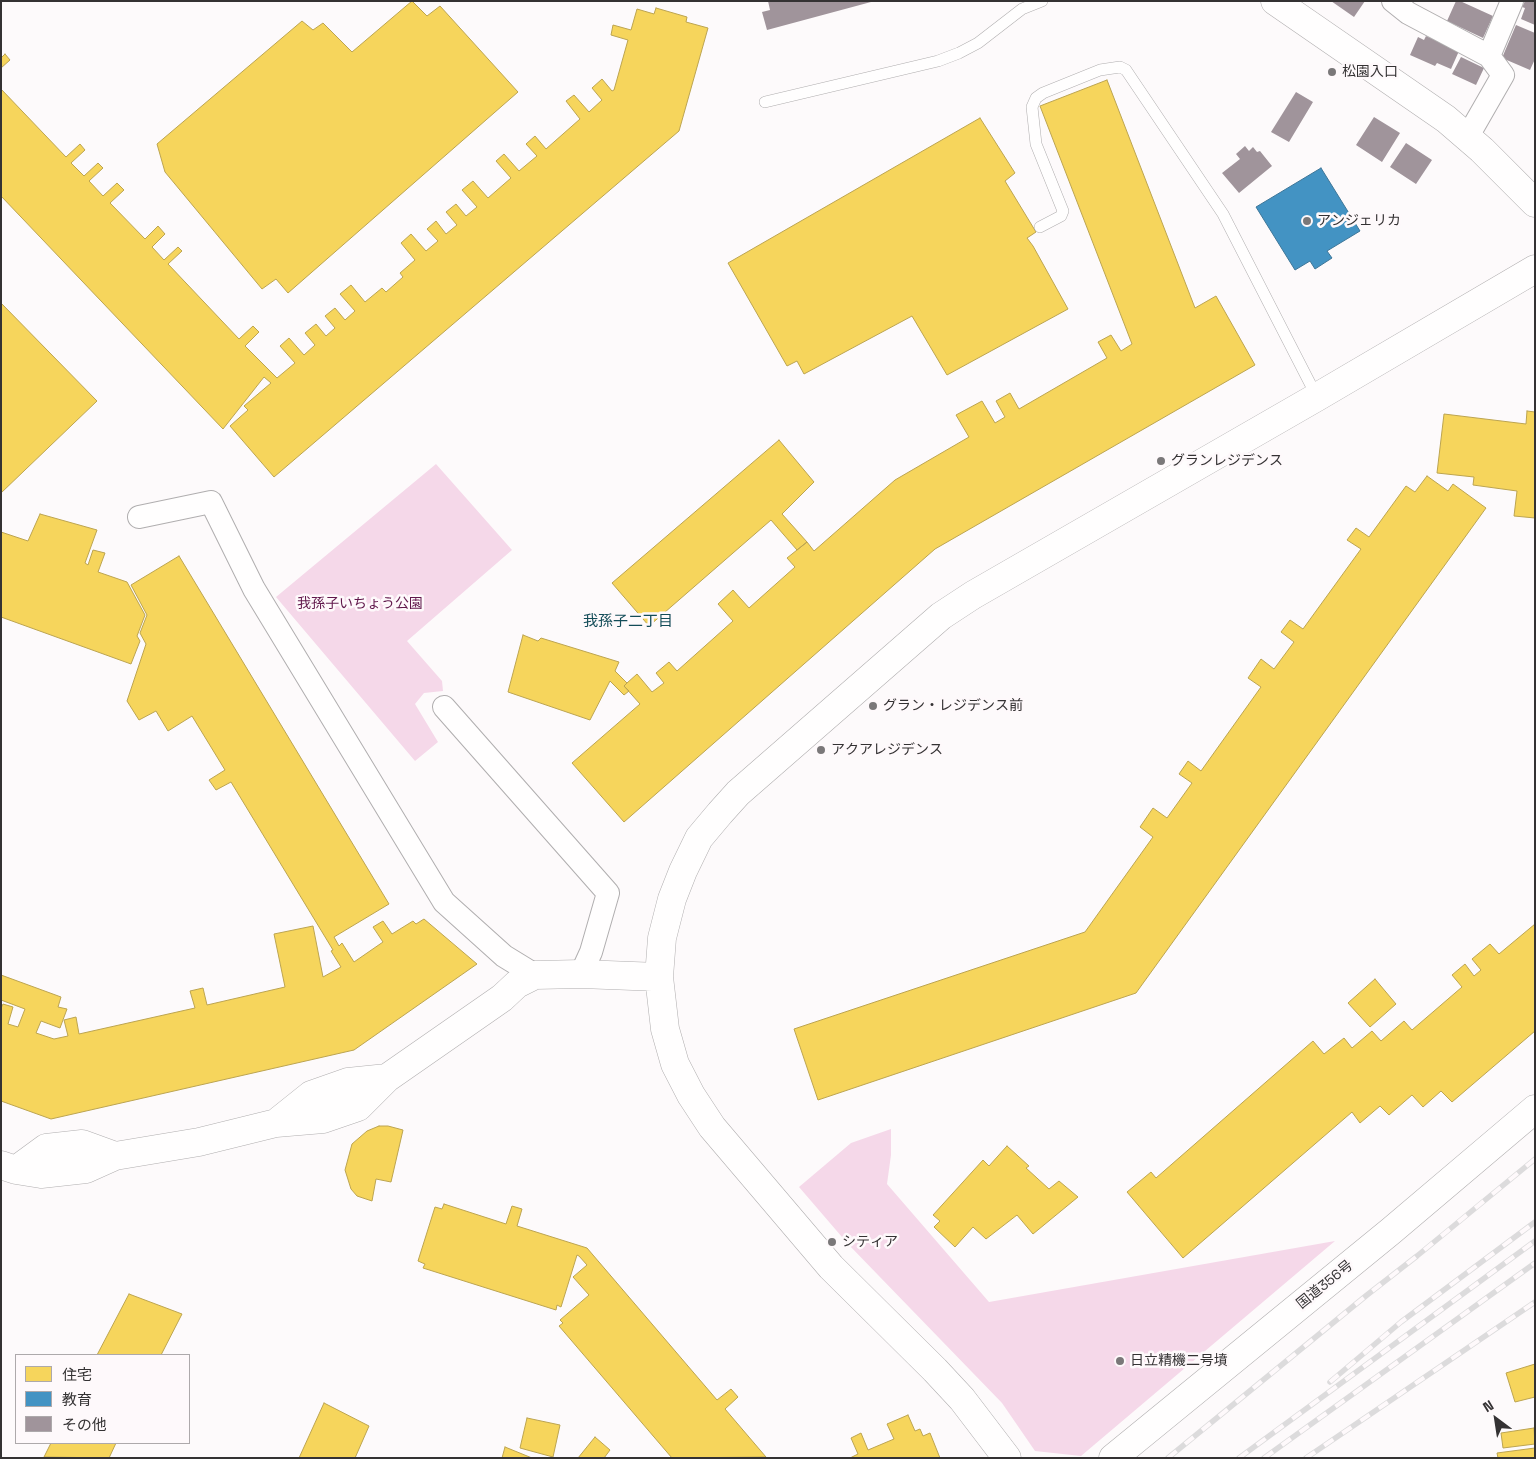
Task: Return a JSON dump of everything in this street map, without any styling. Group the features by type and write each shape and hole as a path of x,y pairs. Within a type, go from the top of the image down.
{"main road":[{"path":"1274,1 1468,136 1535,203"},
{"path":"1007,1458 962,1399 831,1267 712,1127 691,1096 675,1064 665,1029 659,977 662,938 672,899 683,871 699,838 746,786 941,616 998,580 1317,397 1535,269"},
{"path":"9,1167 41,1174 86,1169 115,1156 199,1142 276,1122 322,1120 358,1107 387,1078 502,998 517,984 535,975 581,974 659,977"},
{"name":"国道356号","path":"1113,1458 1535,1109"}],"street":[{"path":"1393,1 1408,13 1489,56 1504,75 1468,136"},
{"path":"1489,56 1512,1"},
{"path":"139,517 211,502 254,589 444,902 504,956 535,975"},
{"path":"444,707 608,893 591,952 581,974"}],"lane":[{"path":"765,102 938,61 978,43 1022,9 1042,1"},
{"path":"1040,227 1061,216 1063,211 1036,144 1032,107 1036,98 1043,93 1100,70 1120,67 1126,70 1223,214 1317,397"}],"green space":[{"name":"我孫子いちょう公園","path":"436,464 512,550 407,641 442,681 443,691 424,693 415,704 438,742 415,761 276,597"},
{"path":"891,1129 891,1155 887,1184 989,1302 1335,1241 1081,1456 1035,1451 1002,1403 848,1244 799,1187 851,1143"}],"building: 住宅":[{"path":"412,1 427,16 440,6 518,92 288,293 276,279 262,289 165,172 157,144 302,21 313,30 323,23 352,52"},
{"path":"656,8 687,17 686,22 708,28 679,131 274,477 230,426 248,410 244,406 271,383 264,377 223,429 1,196 1,89 66,157 80,144 85,150 71,163 84,176 98,163 103,168 89,181 103,196 117,183 124,190 110,203 145,239 158,226 165,234 152,247 164,260 178,247 182,251 168,264 239,339 253,326 259,332 245,346 277,378 295,363 280,346 289,338 304,355 315,345 305,333 316,324 326,336 335,328 325,316 335,308 345,320 355,311 340,294 351,285 365,302 382,288 386,292 403,277 400,273 415,260 401,243 411,234 426,251 438,241 427,229 436,221 446,234 457,225 446,212 456,204 466,216 477,207 462,190 473,181 488,198 511,178 496,161 504,154 519,171 537,156 526,144 535,136 546,149 580,119 566,101 574,95 589,112 602,100 592,88 602,79 612,91 614,90 628,40 611,35 613,25 631,30 637,9 654,14"},
{"path":"5,54 10,60 1,68 1,58"},
{"path":"1107,80 1195,308 1216,296 1255,365 935,549 624,822 572,763 640,704 624,686 627,683 637,674 652,692 664,683 656,673 669,662 677,671 733,621 718,604 733,590 749,608 795,567 787,558 807,542 814,551 895,480 969,437 956,415 982,401 995,423 1005,417 996,401 1010,393 1019,409 1107,358 1098,342 1111,335 1121,351 1132,344 1040,106"},
{"path":"980,118 1015,173 1005,181 1036,232 1027,238 1068,309 947,375 912,316 804,374 797,361 787,366 728,263"},
{"path":"1,303 97,401 1,493"},
{"path":"1527,411 1535,412 1535,518 1514,516 1517,491 1473,485 1474,477 1437,473 1444,414 1526,424"},
{"path":"779,440 814,482 782,514 807,542 797,550 771,520 649,626 612,583"},
{"path":"1427,476 1448,491 1453,484 1486,508 1136,993 818,1100 794,1029 1085,932 1153,837 1140,827 1153,808 1167,818 1192,783 1179,774 1188,761 1201,771 1261,687 1248,678 1261,659 1274,669 1294,642 1281,632 1290,620 1303,629 1361,549 1347,540 1356,528 1369,537 1406,486 1415,492"},
{"path":"40,514 97,530 85,563 88,565 93,550 105,553 98,572 127,582 145,615 137,636 140,641 131,664 1,617 1,532 28,541"},
{"path":"179,556 389,904 334,937 339,946 342,943 354,962 383,942 373,927 383,921 392,934 413,921 416,924 424,919 477,964 354,1050 51,1119 1,1101 1,1008 3,1004 13,1007 8,1024 18,1027 25,1009 1,1000 1,975 61,997 58,1007 67,1009 60,1028 41,1021 36,1033 54,1039 68,1036 64,1020 76,1017 79,1034 195,1008 190,991 203,988 207,1005 285,987 274,934 313,926 323,977 341,967 331,951 333,950 231,782 216,790 209,780 225,770 192,716 168,731 156,711 139,720 127,701 146,644 140,633 147,615 131,585"},
{"path":"523,635 538,641 541,638 619,662 615,671 627,683 624,686 629,691 624,695 610,681 590,720 508,692"},
{"path":"1535,924 1535,1031 1452,1102 1441,1091 1423,1107 1412,1095 1389,1115 1380,1106 1360,1123 1352,1112 1183,1258 1127,1192 1151,1172 1156,1178 1313,1041 1324,1054 1344,1038 1352,1048 1372,1031 1381,1041 1404,1021 1412,1030 1462,987 1452,975 1465,964 1474,976 1481,970 1472,959 1490,944 1499,954"},
{"path":"1375,979 1396,1004 1370,1027 1348,1003"},
{"path":"379,1126 403,1130 391,1182 376,1179 372,1201 357,1196 351,1189 345,1170 352,1144 367,1131"},
{"path":"1007,1146 1029,1166 1026,1168 1049,1189 1059,1181 1078,1197 1033,1234 1017,1215 986,1239 973,1227 955,1247 934,1227 940,1221 933,1215 983,1160 989,1166"},
{"path":"444,1204 506,1224 512,1206 522,1209 517,1226 587,1248 717,1400 731,1389 738,1397 725,1409 766,1457 672,1458 559,1326 563,1323 560,1320 589,1295 573,1277 587,1265 579,1256 577,1255 561,1307 557,1305 556,1310 423,1268 425,1264 418,1261 435,1207 442,1209"},
{"path":"129,1294 182,1314 162,1354 98,1354"},
{"path":"1535,1364 1535,1397 1515,1402 1506,1373"},
{"path":"324,1403 369,1426 355,1458 299,1458"},
{"path":"908,1415 915,1431 920,1429 923,1436 930,1433 940,1458 850,1458 858,1454 851,1438 861,1433 868,1450 894,1439 887,1424"},
{"path":"527,1418 560,1425 553,1457 520,1448"},
{"path":"1534,1428 1535,1444 1503,1448 1501,1433"},
{"path":"595,1437 610,1450 604,1458 578,1458"},
{"path":"50,1444 116,1444 109,1458 44,1457"},
{"path":"505,1447 532,1458 502,1458"},
{"path":"1535,1448 1535,1458 1498,1458 1497,1453"}],"building: 教育":[{"path":"1321,168 1360,231 1327,251 1332,258 1315,269 1310,261 1295,270 1256,207"}],"building: その他":[{"path":"768,1 871,2 767,30 762,12 770,10"},
{"path":"1331,1 1365,1 1354,17"},
{"path":"1456,1 1460,1 1493,16 1483,38 1447,21"},
{"path":"1525,1 1535,1 1535,25 1521,19 1525,8 1522,7"},
{"path":"1516,25 1535,33 1535,59 1530,70 1502,58"},
{"path":"1426,36 1459,51 1451,69 1437,63 1435,66 1410,55 1418,37 1424,40"},
{"path":"1461,57 1484,68 1476,85 1452,74"},
{"path":"1296,92 1313,102 1289,142 1271,132"},
{"path":"1374,117 1400,133 1382,162 1356,145"},
{"path":"1406,143 1432,160 1416,184 1390,167"},
{"path":"1245,146 1249,151 1253,147 1257,152 1260,151 1272,166 1239,193 1222,173 1240,159 1236,154"}],"railway":[{"path":"1168,1458 1535,1159"},
{"path":"1330,1382 1401,1322 1535,1222"},
{"path":"1239,1458 1535,1241"},
{"path":"1264,1458 1535,1263"},
{"path":"1306,1458 1535,1302"}],"place":[{"name":"松園入口","path":"1332,72"},
{"name":"アンジェリカ","path":"1307,221"},
{"name":"グランレジデンス","path":"1161,461"},
{"name":"グラン・レジデンス前","path":"873,706"},
{"name":"アクアレジデンス","path":"821,750"},
{"name":"シティア","path":"832,1242"},
{"name":"日立精機二号墳","path":"1120,1361"}],"district":[{"name":"我孫子二丁目","path":"628,622"}]}
